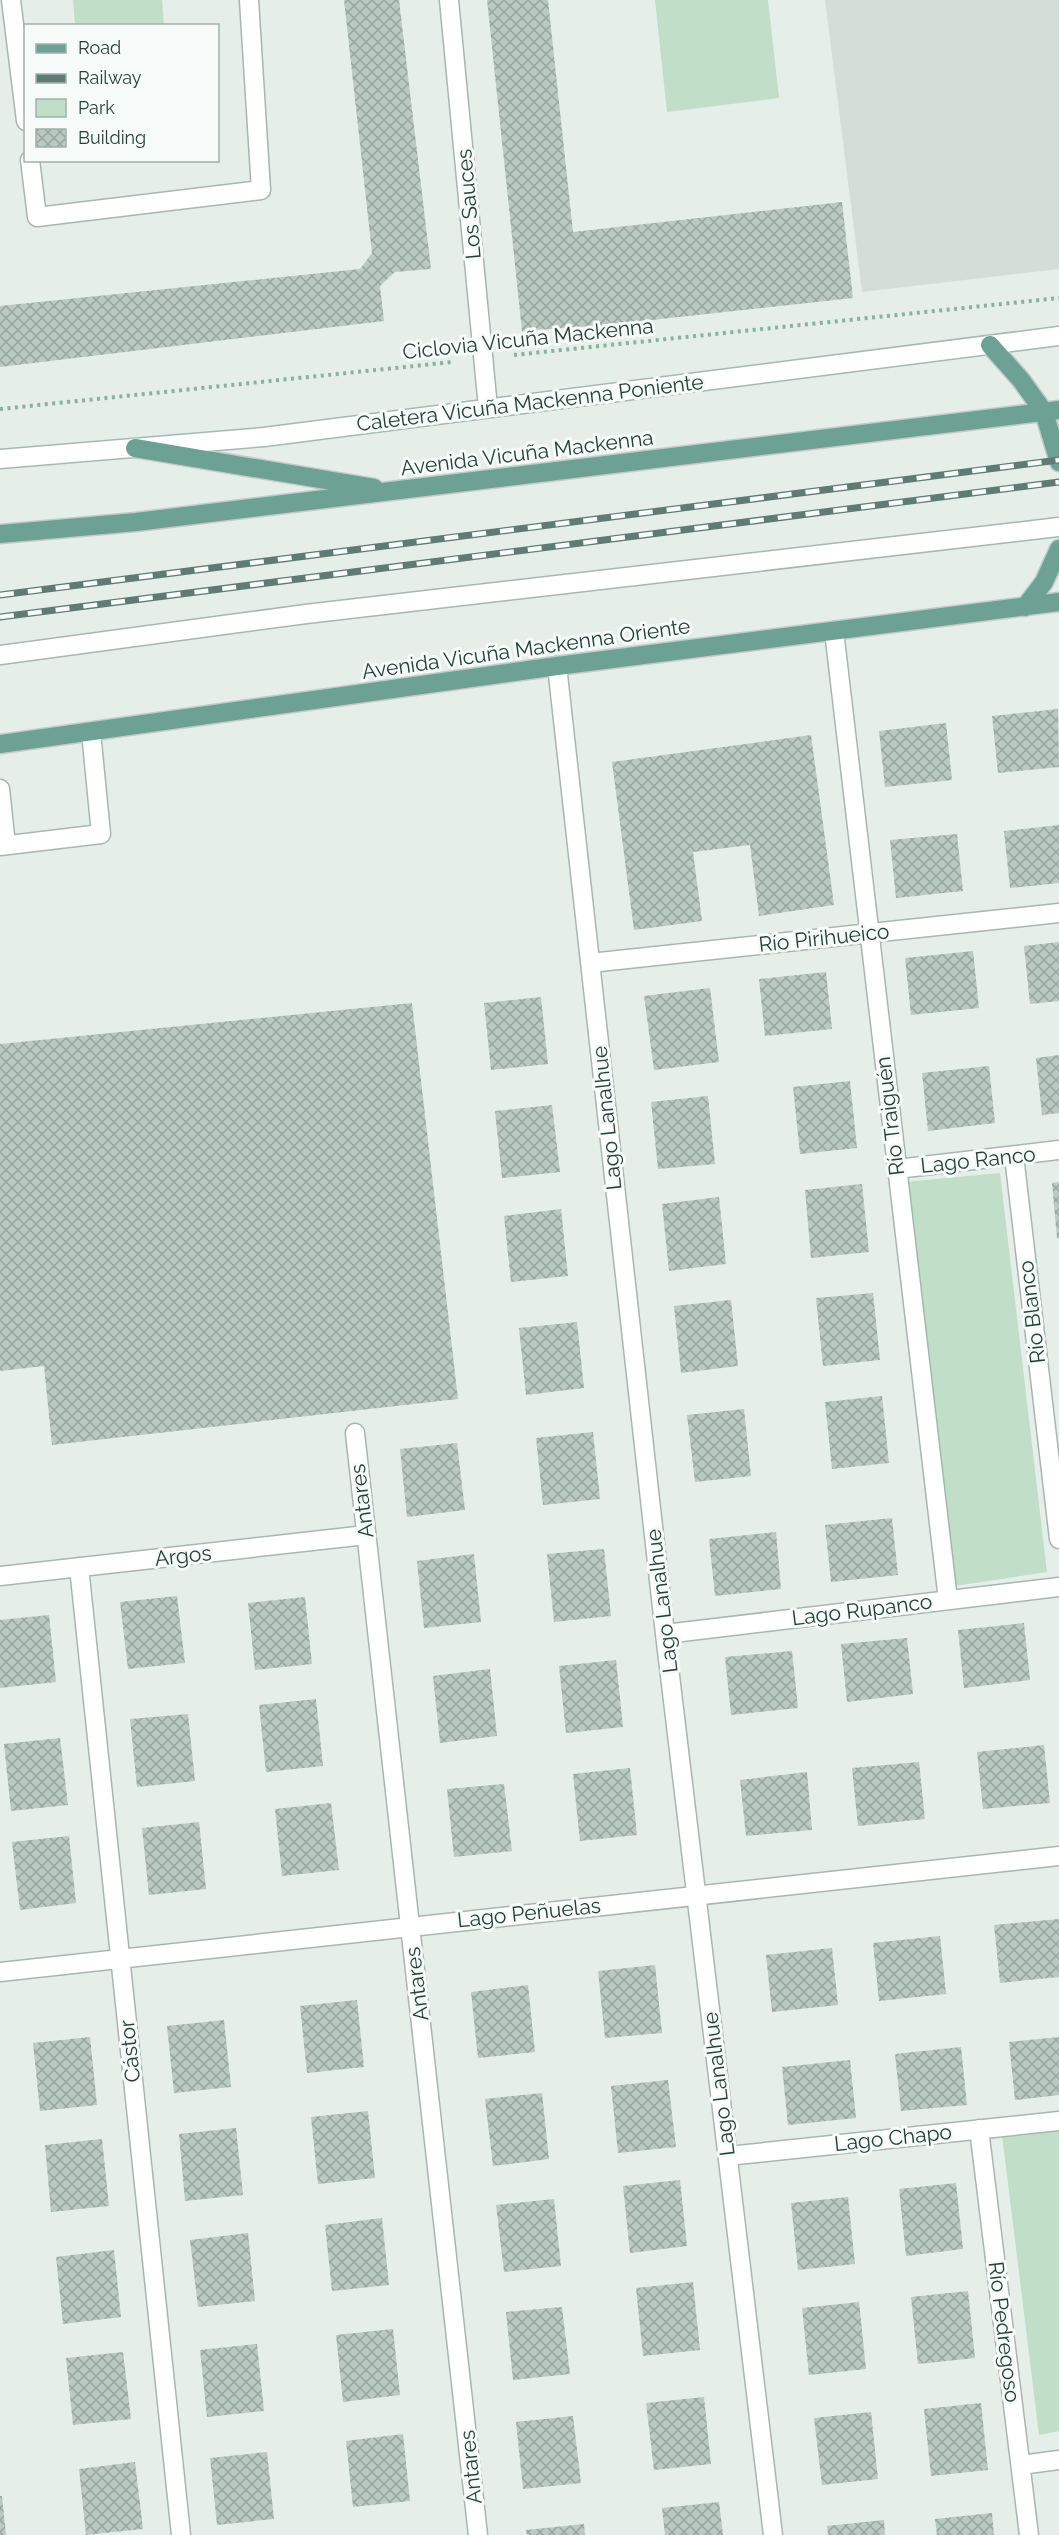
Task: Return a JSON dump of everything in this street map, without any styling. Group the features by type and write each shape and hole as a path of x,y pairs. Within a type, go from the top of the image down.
{"main road":[{"path":"990,345 1051,411 1059,462"},
{"name":"Avenida Vicuña Mackenna","path":"0,534 136,522 396,492 1051,411"},
{"path":"135,448 396,492"},
{"path":"1025,607 1044,582 1059,549"},
{"name":"Avenida Vicuña Mackenna Oriente","path":"0,744 557,666 1059,602"}],"street":[{"path":"11,0 24,105"},
{"path":"30,162 37,217 261,190 249,0"},
{"name":"Los Sauces","path":"449,0 488,408"},
{"name":"Caletera Vicuña Mackenna Poniente","path":"0,459 264,437 1059,336"},
{"path":"0,656 306,614 1059,527"},
{"name":"Río Traiguén","path":"834,631 948,1600"},
{"name":"Lago Lanalhue","path":"557,666 665,1634 773,2535"},
{"path":"0,789 3,846 101,834 91,732"},
{"name":"Río Pirihueico","path":"590,963 1059,913"},
{"name":"Lago Ranco","path":"897,1169 1059,1150"},
{"name":"Río Blanco","path":"1014,1156 1059,1539"},
{"name":"Antares","path":"355,1433 478,2535"},
{"name":"Argos","path":"0,1576 366,1535"},
{"name":"Cástor","path":"80,1567 181,2535"},
{"name":"Lago Rupanco","path":"665,1634 1059,1587"},
{"name":"Lago Peñuelas","path":"0,1972 1059,1856"},
{"name":"Lago Chapo","path":"728,2156 1059,2121"},
{"name":"Río Pedregoso","path":"979,2129 1029,2535"},
{"path":"1021,2465 1059,2460"}],"path":[{"name":"Ciclovia Vicuña Mackenna","path":"0,409 1059,298"}],"shaded area":[{"path":"825,0 1059,0 1059,269 862,292"}],"green space":[{"path":"73,0 162,0 164,24 75,24"},
{"path":"655,0 768,0 779,98 667,112"},
{"path":"1000,1173 1047,1572 955,1586 904,1182"},
{"path":"1059,2131 1059,2431 1039,2435 1002,2135"}],"building":[{"path":"344,0 399,0 431,269 395,272 380,286 384,321 0,367 0,306 360,269 372,253"},
{"path":"487,0 548,0 573,232 842,202 853,298 606,325 522,331"},
{"path":"1058,709 1059,767 998,773 992,716"},
{"path":"946,723 952,780 885,787 879,731"},
{"path":"811,735 834,905 759,916 750,845 693,852 702,921 634,930 612,762"},
{"path":"1059,825 1059,883 1010,888 1004,831"},
{"path":"957,834 963,891 896,898 890,840"},
{"path":"1059,942 1059,1001 1030,1004 1024,946"},
{"path":"973,951 979,1008 911,1015 905,958"},
{"path":"826,972 832,1029 765,1036 759,979"},
{"path":"710,988 719,1062 654,1070 644,996"},
{"path":"541,997 548,1064 491,1070 484,1003"},
{"path":"412,1003 458,1399 52,1445 44,1366 0,1371 0,1044"},
{"path":"1059,1055 1059,1113 1042,1115 1036,1058"},
{"path":"989,1066 995,1123 928,1131 922,1073"},
{"path":"850,1081 857,1148 800,1154 793,1087"},
{"path":"708,1096 715,1164 658,1169 651,1102"},
{"path":"552,1105 560,1172 502,1178 495,1111"},
{"path":"1059,1182 1059,1238 1057,1238 1052,1183"},
{"path":"862,1184 869,1252 811,1258 805,1190"},
{"path":"719,1197 726,1264 669,1271 662,1204"},
{"path":"561,1209 568,1276 511,1282 504,1216"},
{"path":"873,1293 880,1360 823,1366 816,1298"},
{"path":"731,1300 738,1366 681,1373 674,1306"},
{"path":"577,1322 584,1388 526,1395 519,1328"},
{"path":"882,1396 889,1463 832,1469 825,1402"},
{"path":"744,1409 751,1476 695,1482 687,1415"},
{"path":"593,1432 600,1499 543,1505 536,1438"},
{"path":"457,1443 465,1510 407,1517 400,1449"},
{"path":"892,1518 898,1575 831,1582 825,1525"},
{"path":"776,1532 781,1589 715,1596 709,1539"},
{"path":"604,1549 611,1616 554,1622 547,1554"},
{"path":"474,1554 481,1622 424,1628 417,1561"},
{"path":"177,1596 185,1663 128,1669 120,1602"},
{"path":"305,1597 312,1664 255,1670 248,1603"},
{"path":"49,1615 56,1682 0,1688 0,1620"},
{"path":"1024,1623 1030,1680 964,1688 958,1630"},
{"path":"907,1638 913,1694 847,1702 841,1644"},
{"path":"792,1651 798,1708 731,1715 725,1657"},
{"path":"616,1660 623,1727 566,1733 559,1666"},
{"path":"490,1669 497,1736 440,1743 433,1676"},
{"path":"316,1699 323,1766 266,1772 259,1705"},
{"path":"188,1714 195,1781 137,1787 130,1719"},
{"path":"60,1738 68,1805 11,1811 4,1744"},
{"path":"1044,1745 1050,1803 983,1809 977,1752"},
{"path":"919,1762 925,1819 858,1826 852,1768"},
{"path":"630,1768 637,1835 580,1841 573,1774"},
{"path":"807,1772 812,1830 746,1836 740,1780"},
{"path":"504,1784 512,1851 454,1857 447,1789"},
{"path":"331,1803 339,1870 282,1876 275,1809"},
{"path":"199,1822 206,1889 149,1895 142,1828"},
{"path":"69,1836 76,1903 20,1910 12,1842"},
{"path":"1059,1919 1059,1977 1000,1983 994,1925"},
{"path":"940,1936 946,1994 879,2001 873,1943"},
{"path":"832,1948 838,2005 772,2012 766,1955"},
{"path":"655,1965 662,2033 605,2038 598,1971"},
{"path":"528,1985 535,2052 478,2058 471,1992"},
{"path":"357,2000 364,2067 307,2073 300,2006"},
{"path":"224,2020 231,2087 174,2093 167,2026"},
{"path":"90,2037 97,2105 40,2111 33,2043"},
{"path":"1059,2037 1059,2095 1015,2100 1009,2042"},
{"path":"961,2047 967,2105 901,2111 895,2054"},
{"path":"850,2060 856,2118 788,2125 782,2067"},
{"path":"668,2080 676,2147 618,2153 611,2086"},
{"path":"542,2093 549,2159 493,2166 485,2099"},
{"path":"368,2111 375,2178 318,2184 311,2117"},
{"path":"236,2128 243,2195 185,2201 179,2134"},
{"path":"102,2139 109,2206 51,2212 45,2145"},
{"path":"680,2180 687,2246 630,2253 623,2186"},
{"path":"956,2183 963,2249 906,2256 899,2189"},
{"path":"848,2197 855,2264 798,2270 791,2203"},
{"path":"554,2199 561,2266 504,2272 496,2205"},
{"path":"382,2218 389,2285 332,2291 325,2225"},
{"path":"248,2233 255,2301 198,2307 190,2240"},
{"path":"114,2250 121,2317 63,2324 56,2257"},
{"path":"693,2282 700,2350 643,2356 636,2288"},
{"path":"968,2291 975,2358 918,2364 911,2297"},
{"path":"859,2302 866,2369 809,2375 802,2308"},
{"path":"562,2307 570,2374 513,2380 506,2312"},
{"path":"393,2329 400,2395 343,2402 336,2335"},
{"path":"257,2344 264,2411 207,2417 200,2350"},
{"path":"123,2352 131,2419 73,2425 66,2358"},
{"path":"704,2397 711,2464 654,2470 646,2403"},
{"path":"981,2403 988,2470 931,2476 924,2409"},
{"path":"871,2412 878,2479 822,2485 814,2418"},
{"path":"573,2416 581,2483 523,2489 516,2422"},
{"path":"403,2434 410,2501 353,2507 346,2441"},
{"path":"267,2452 274,2519 217,2525 210,2458"},
{"path":"135,2462 143,2529 86,2535 79,2469"},
{"path":"0,2496 2,2496 6,2535 0,2535"},
{"path":"719,2502 723,2535 665,2535 662,2508"},
{"path":"992,2513 994,2535 937,2535 935,2519"},
{"path":"884,2520 885,2535 828,2535 827,2526"},
{"path":"584,2524 585,2535 527,2535 526,2530"}],"railway":[{"path":"0,595 1059,460"},
{"path":"0,617 1059,482"}]}
